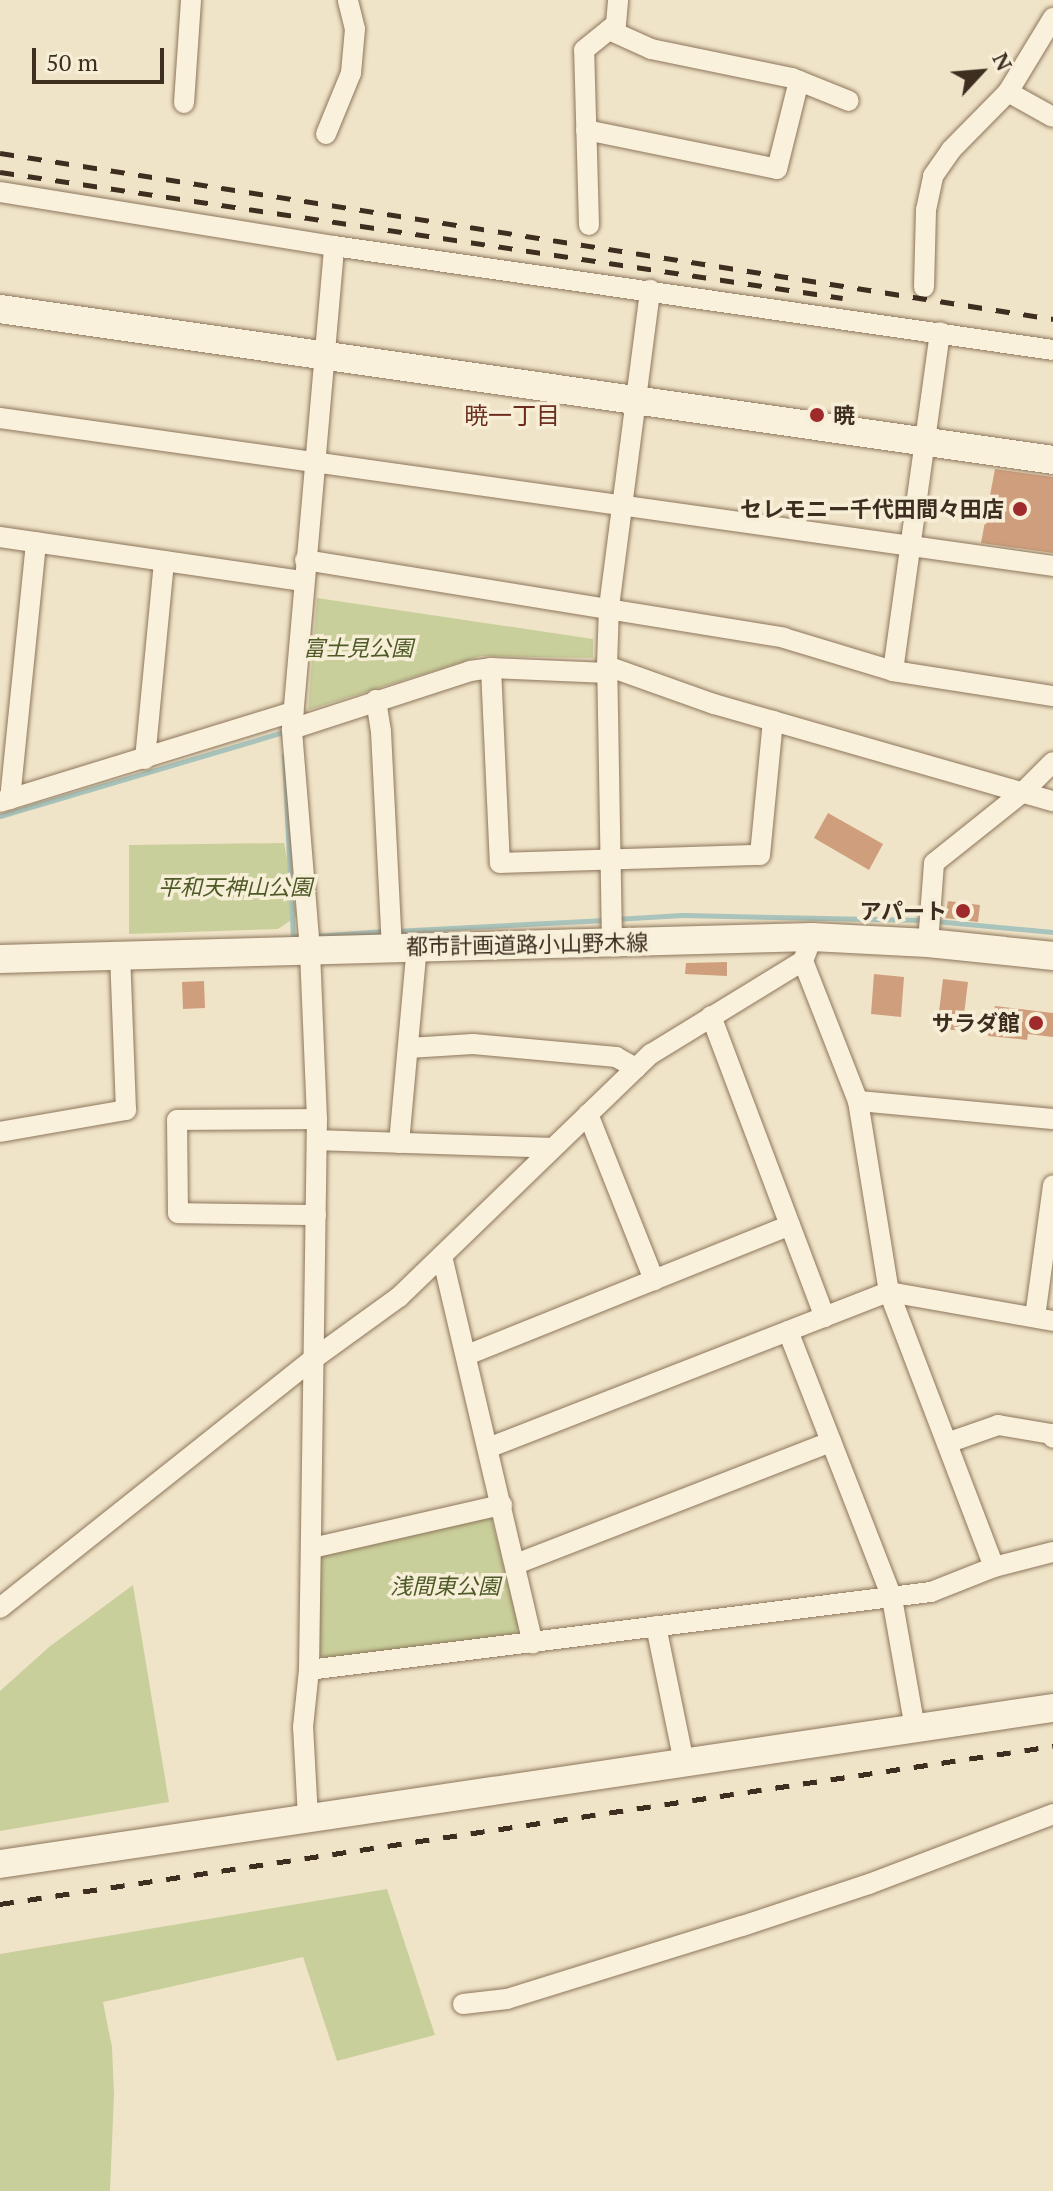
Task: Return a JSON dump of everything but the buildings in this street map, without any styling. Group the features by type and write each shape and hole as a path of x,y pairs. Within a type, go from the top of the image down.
{"street":[{"path":"184,103 191,0"},
{"path":"326,134 351,73 355,29 348,0"},
{"path":"589,225 584,50 616,24 618,0"},
{"path":"924,287 926,210 933,176 951,150 1008,92 1053,18"},
{"path":"609,30 651,49 799,81 849,101"},
{"path":"586,130 777,169 799,81"},
{"path":"1008,92 1053,117"},
{"path":"0,192 334,246 1053,350"},
{"path":"308,1818 303,1727 309,1670 312,1548 317,1130 310,950 292,721 334,246"},
{"path":"612,942 607,669 609,607 650,290"},
{"path":"0,309 1053,460"},
{"path":"893,671 940,332"},
{"path":"0,418 1053,566"},
{"path":"0,537 164,561 304,571 609,607 784,638 893,671 1053,696"},
{"path":"36,542 5,801 145,759 376,700 470,671 491,668 607,669 773,721 1053,801"},
{"path":"145,759 164,561"},
{"path":"491,668 500,863 760,855 773,721"},
{"path":"376,700 405,947 408,1048 399,1143"},
{"path":"928,943 934,863 1023,792 1053,762"},
{"name":"都市計画道路小山野木線","path":"0,959 612,942 807,949 928,943 1053,956"},
{"path":"0,1608 316,1357 399,1297 636,1068 807,949 858,1101 889,1292 994,1567"},
{"path":"0,1132 126,1110 120,955"},
{"path":"711,1016 825,1317"},
{"path":"408,1048 473,1044 616,1057 636,1068"},
{"path":"858,1101 1053,1119"},
{"path":"588,1114 654,1280"},
{"path":"316,1215 178,1213 177,1120 317,1130 399,1143 552,1148"},
{"path":"488,1448 889,1292 1044,1319 1053,1185"},
{"path":"467,1355 790,1225"},
{"path":"442,1256 533,1643"},
{"path":"788,1331 892,1598 915,1729"},
{"path":"947,1443 998,1425 1051,1434 1053,1438"},
{"path":"516,1564 831,1442"},
{"path":"312,1548 502,1505"},
{"path":"309,1670 931,1592 994,1567 1053,1552"},
{"path":"656,1626 684,1763"},
{"path":"0,1864 1053,1708"},
{"path":"463,2004 507,1999 742,1926 869,1884 1053,1814"}],"green space":[{"name":"富士見公園","path":"317,598 593,639 593,658 481,656 308,710"},
{"name":"平和天神山公園","path":"284,843 297,916 278,929 129,934 129,845"},
{"name":"浅間東公園","path":"490,1513 519,1626 514,1635 330,1661 318,1654 321,1555"},
{"path":"133,1585 169,1802 0,1831 0,1691 49,1647"},
{"path":"387,1889 435,2035 337,2061 303,1957 103,2002 112,2047 114,2095 110,2191 0,2191 0,1954"}],"waterway":[{"path":"0,816 283,732 283,737"},
{"path":"284,755 293,937 305,936"},
{"path":"615,919 682,915 925,920"},
{"path":"394,931 605,920"},
{"path":"935,921 1053,932"},
{"path":"315,936 384,931"}],"railway":[{"path":"0,153 1053,319"},
{"path":"0,172 843,298"},
{"path":"0,1904 1053,1746"}],"place":[{"name":"暁","path":"817,415"},
{"name":"セレモニー千代田間々田店","path":"1020,509"},
{"name":"アパート","path":"963,911"},
{"name":"サラダ館","path":"1036,1023"}],"district":[{"name":"暁一丁目","path":"512,416"}]}
